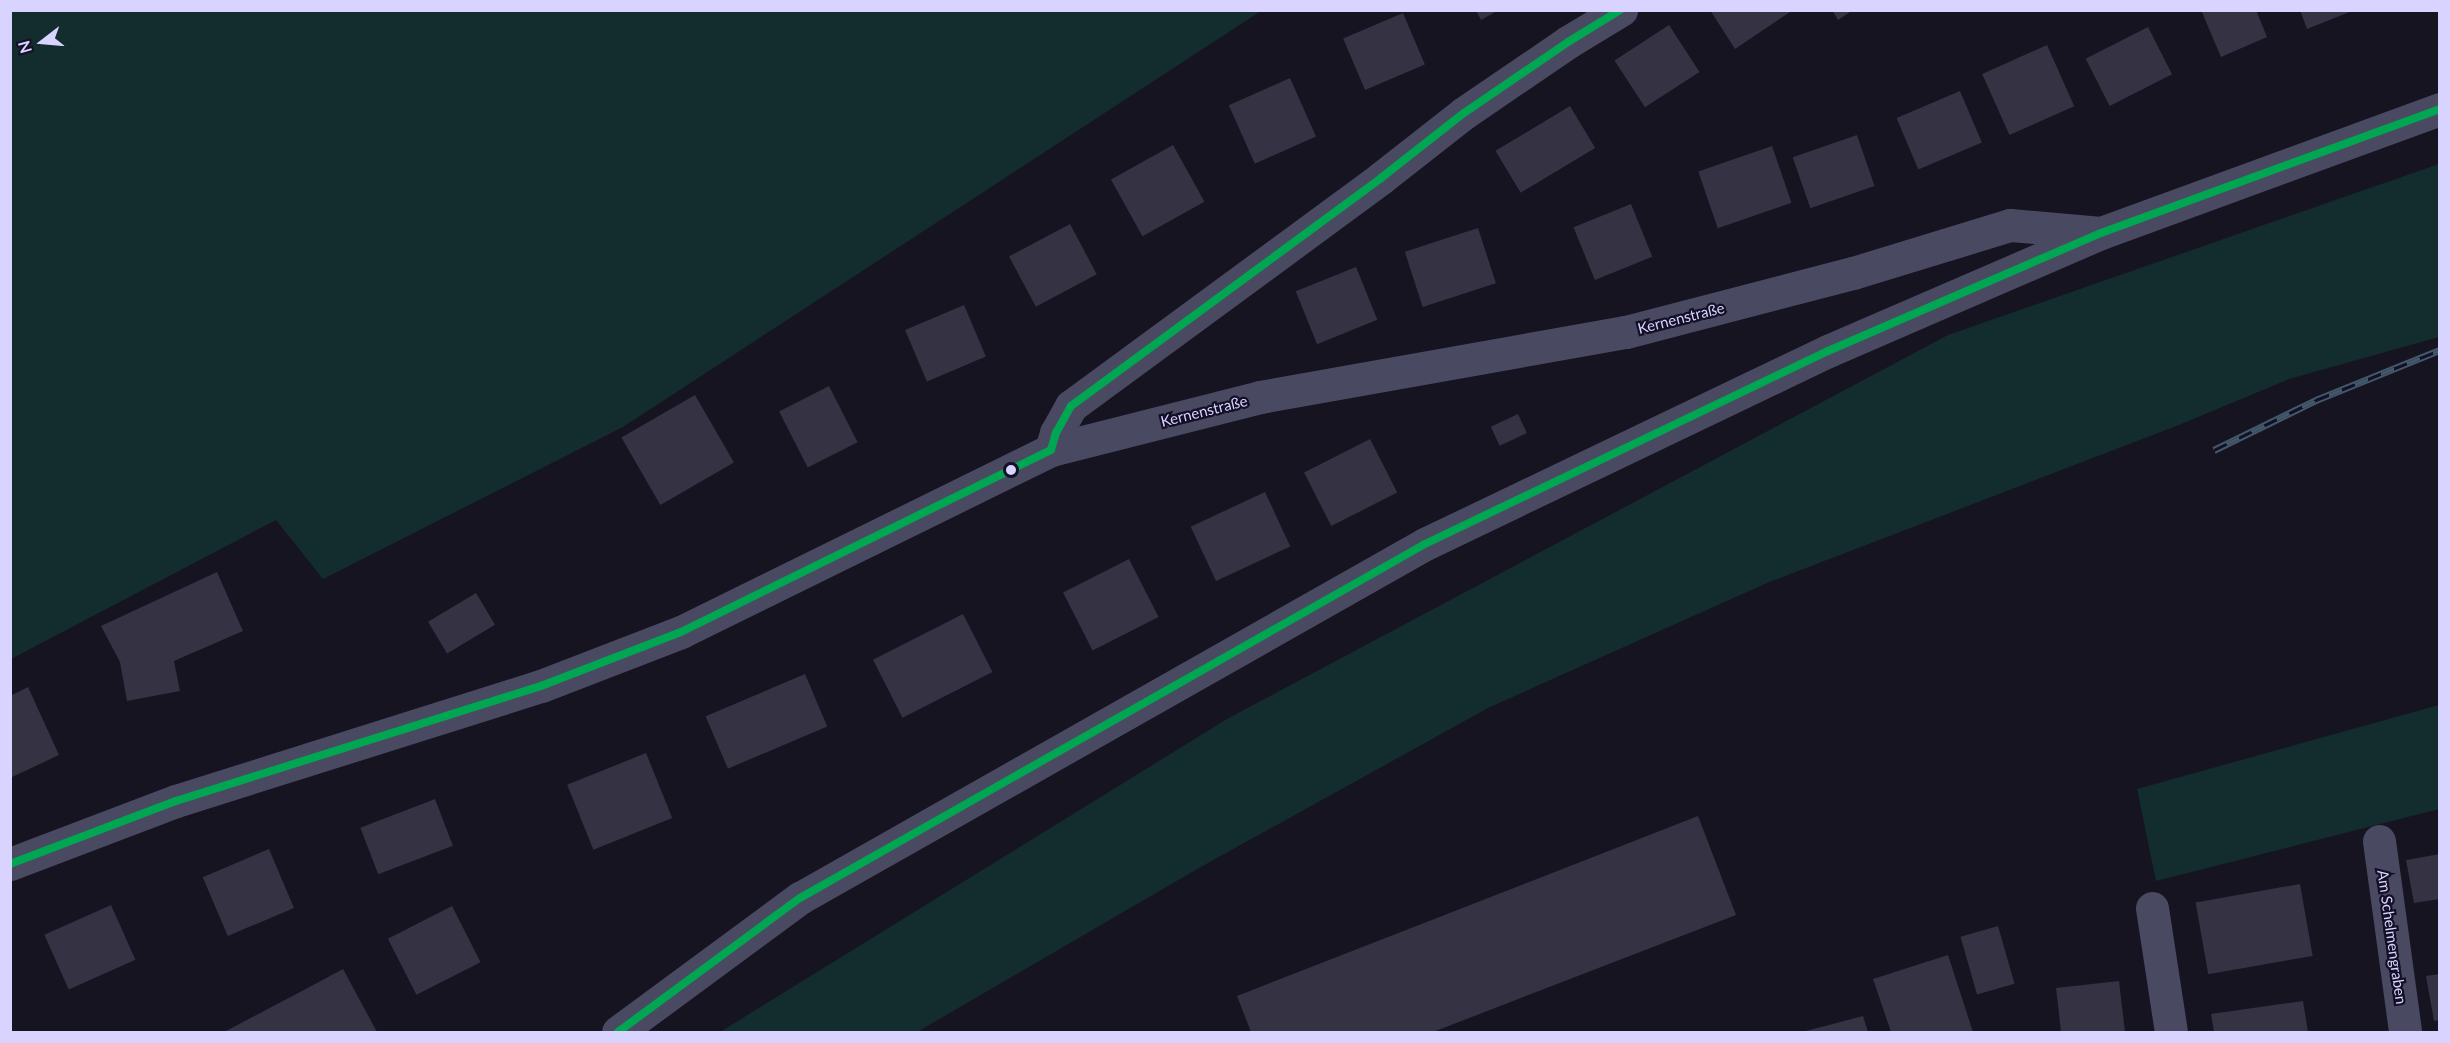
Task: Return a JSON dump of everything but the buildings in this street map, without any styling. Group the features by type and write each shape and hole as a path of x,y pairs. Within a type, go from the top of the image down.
{"street":[{"path":"1051,450 1056,432 1071,406 1382,178 1464,113 1568,42 1621,10"},
{"name":"Kernenstraße","path":"10,864 176,801 541,686 662,639 1051,450 1260,397 1626,332 1853,273 2010,225 2102,233 2439,109"},
{"path":"618,1032 800,898 1425,544 1828,351 2102,233"},
{"name":"Am Schelmengraben","path":"2379,841 2405,1032"},
{"path":"2152,908 2171,1032"}],"green space":[{"path":"11,10 1261,11 623,427 323,579 276,520 11,659"},
{"path":"2439,164 2439,337 2289,379 2179,425 1767,583 1488,708 1199,868 917,1032 720,1032 1227,719 1948,335"},
{"path":"2439,705 2439,809 2156,881 2137,789"}],"railway":[{"path":"2214,450 2316,400 2440,350"}],"transit line":[{"path":"1051,450 1056,433 1071,406 1381,178 1464,113 1568,42 1620,10"},
{"path":"618,1032 800,898 1425,544 1828,351 2101,233 2440,109"},
{"path":"10,864 176,801 541,686 681,632 1051,450"}]}
